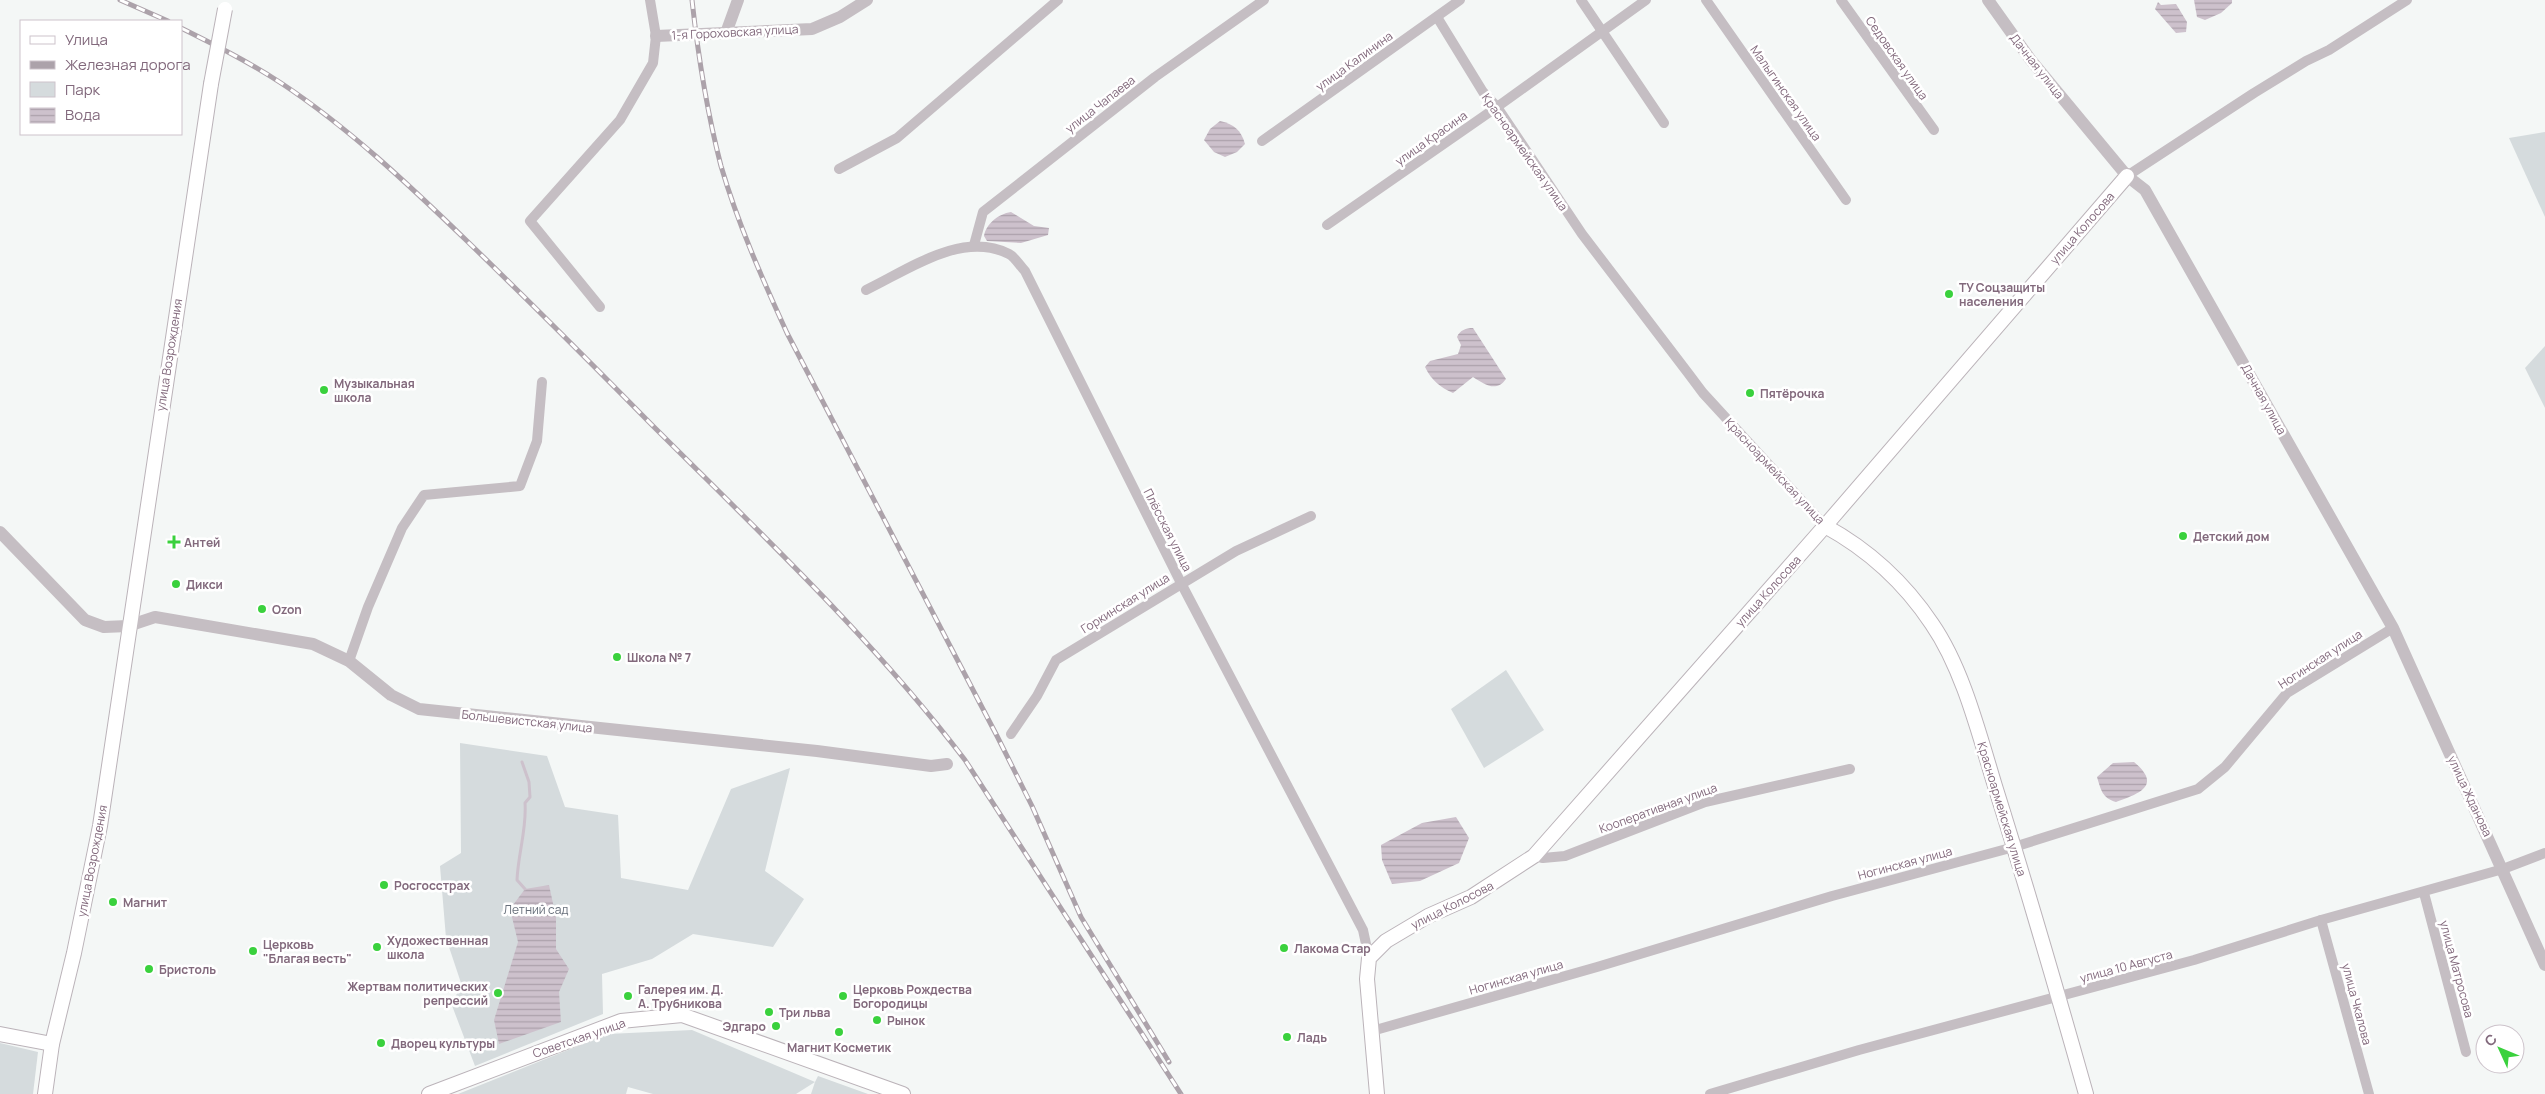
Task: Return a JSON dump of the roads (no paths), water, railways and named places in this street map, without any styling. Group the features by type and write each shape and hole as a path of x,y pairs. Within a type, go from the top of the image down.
{"main road":[{"name":"улица Возрождения","path":"45,1094 52,1044 74,953 100,826 128,626 211,84 226,4"},
{"name":"улица Колосова","path":"1370,958 1386,941 1428,916 1471,897 1534,856 1825,526 2127,176"},
{"name":"Красноармейская улица","path":"1825,526 1850,539 1877,559 1906,590 1933,625 1950,655 1966,697 2014,847 2086,1094"},
{"path":"1370,958 1368,980 1377,1094"},
{"name":"Советская улица","path":"428,1094 621,1021 682,1015 903,1094"},
{"path":"0,1034 52,1044"}],"street":[{"path":"600,307 530,221 620,120 653,62 656,36 650,0"},
{"name":"1-я Гороховская улица","path":"656,36 812,29 840,17 867,0"},
{"path":"839,169 896,138 1058,0"},
{"name":"улица Чапаева","path":"974,245 983,212 1147,83 1264,0"},
{"name":"улица Калинина","path":"1262,142 1460,0"},
{"path":"1581,0 1664,124"},
{"name":"улица Красина","path":"1328,225 1646,0"},
{"name":"Малыгинская улица","path":"1706,0 1846,200"},
{"name":"Седовская улица","path":"1841,0 1934,130"},
{"name":"Дачная улица","path":"1988,0 2030,59 2127,176 2145,190 2393,628"},
{"path":"2127,176 2254,93 2306,61 2329,50 2407,0"},
{"path":"726,33 735,2"},
{"name":"Красноармейская улица","path":"1437,17 1483,92 1497,107 1582,234 1703,393 1825,526"},
{"name":"Плёсская улица","path":"866,290 946,252 974,245 1010,254 1025,271 1181,583 1363,930 1370,958"},
{"path":"349,661 368,606 402,528 424,495 520,486 538,441 542,382"},
{"name":"Горкинская улица","path":"1012,734 1056,660 1236,551 1311,516"},
{"path":"0,532 85,620 104,627 128,626"},
{"name":"Большевистская улица","path":"128,626 154,617 313,644 349,661 391,695 419,709 817,751 931,766 947,764"},
{"name":"Ногинская улица","path":"1372,1031 1596,967 1832,896 2014,847 2198,789 2225,767 2287,693 2393,628"},
{"name":"улица Жданова","path":"2393,628 2504,869 2545,964"},
{"name":"Кооперативная улица","path":"1534,856 1543,858 1565,856 1705,802 1850,769"},
{"name":"улица 10 Августа","path":"1710,1094 1859,1050 2194,960 2321,920 2424,893 2504,869 2545,853"},
{"name":"улица Матросова","path":"2424,893 2466,1052"},
{"name":"улица Чкалова","path":"2321,920 2369,1094"}],"water":[{"path":"2194,0 2232,0 2232,3 2221,13 2205,20 2197,17"},
{"path":"2158,2 2161,5 2176,4 2187,22 2186,32 2176,33 2155,9"},
{"path":"1220,121 1236,128 1245,144 1237,152 1225,157 1214,152 1204,140 1210,129"},
{"path":"1011,212 1034,226 1049,228 1048,235 1021,243 987,241 984,236 987,227 993,220"},
{"path":"1468,328 1473,328 1506,379 1498,386 1490,386 1473,377 1453,393 1437,383 1425,367 1430,361 1458,354 1461,345 1457,337 1458,335"},
{"path":"2134,762 2147,777 2147,783 2144,788 2132,796 2116,802 2105,796 2097,777 2113,763"},
{"path":"1456,817 1469,838 1459,863 1420,881 1392,884 1382,860 1381,845 1422,823"},
{"path":"549,885 556,917 556,949 569,969 559,992 561,1022 499,1044 494,1020 518,942 510,909 525,889"}],"waterway":[{"path":"522,762 529,782 530,797 525,803 525,822 517,880 525,889"}],"railway":[{"path":"120,0 166,20"},
{"path":"692,0 711,125 721,166 743,230 787,333 997,736 1032,806 1081,917 1169,1062"},
{"path":"182,28 244,61 306,100 400,178 559,332 774,546 854,629 892,671 965,760 1181,1094"}],"place":[{"name":"ТУ Соцзащиты населения","path":"1949,294"},
{"name":"Музыкальная школа","path":"324,390"},
{"name":"Пятёрочка","path":"1750,393"},
{"name":"Детский дом","path":"2183,536"},
{"name":"Антей","path":"174,542"},
{"name":"Дикси","path":"176,584"},
{"name":"Ozon","path":"262,609"},
{"name":"Школа № 7","path":"617,657"},
{"name":"Росгосстрах","path":"384,885"},
{"name":"Магнит","path":"113,902"},
{"name":"Художественная школа","path":"377,947"},
{"name":"Лакома Стар","path":"1284,948"},
{"name":"Церковь \"Благая весть\"","path":"253,951"},
{"name":"Бристоль","path":"149,969"},
{"name":"Жертвам политических репрессий","path":"498,993"},
{"name":"Галерея им. Д. А. Трубникова","path":"628,996"},
{"name":"Церковь Рождества Богородицы","path":"843,996"},
{"name":"Три льва","path":"769,1012"},
{"name":"Рынок","path":"877,1020"},
{"name":"Эдгаро","path":"776,1026"},
{"name":"Магнит Косметик","path":"839,1032"},
{"name":"Ладь","path":"1287,1037"},
{"name":"Дворец культуры","path":"381,1043"}],"park label":[{"name":"Летний сад","path":"536,909"}]}
